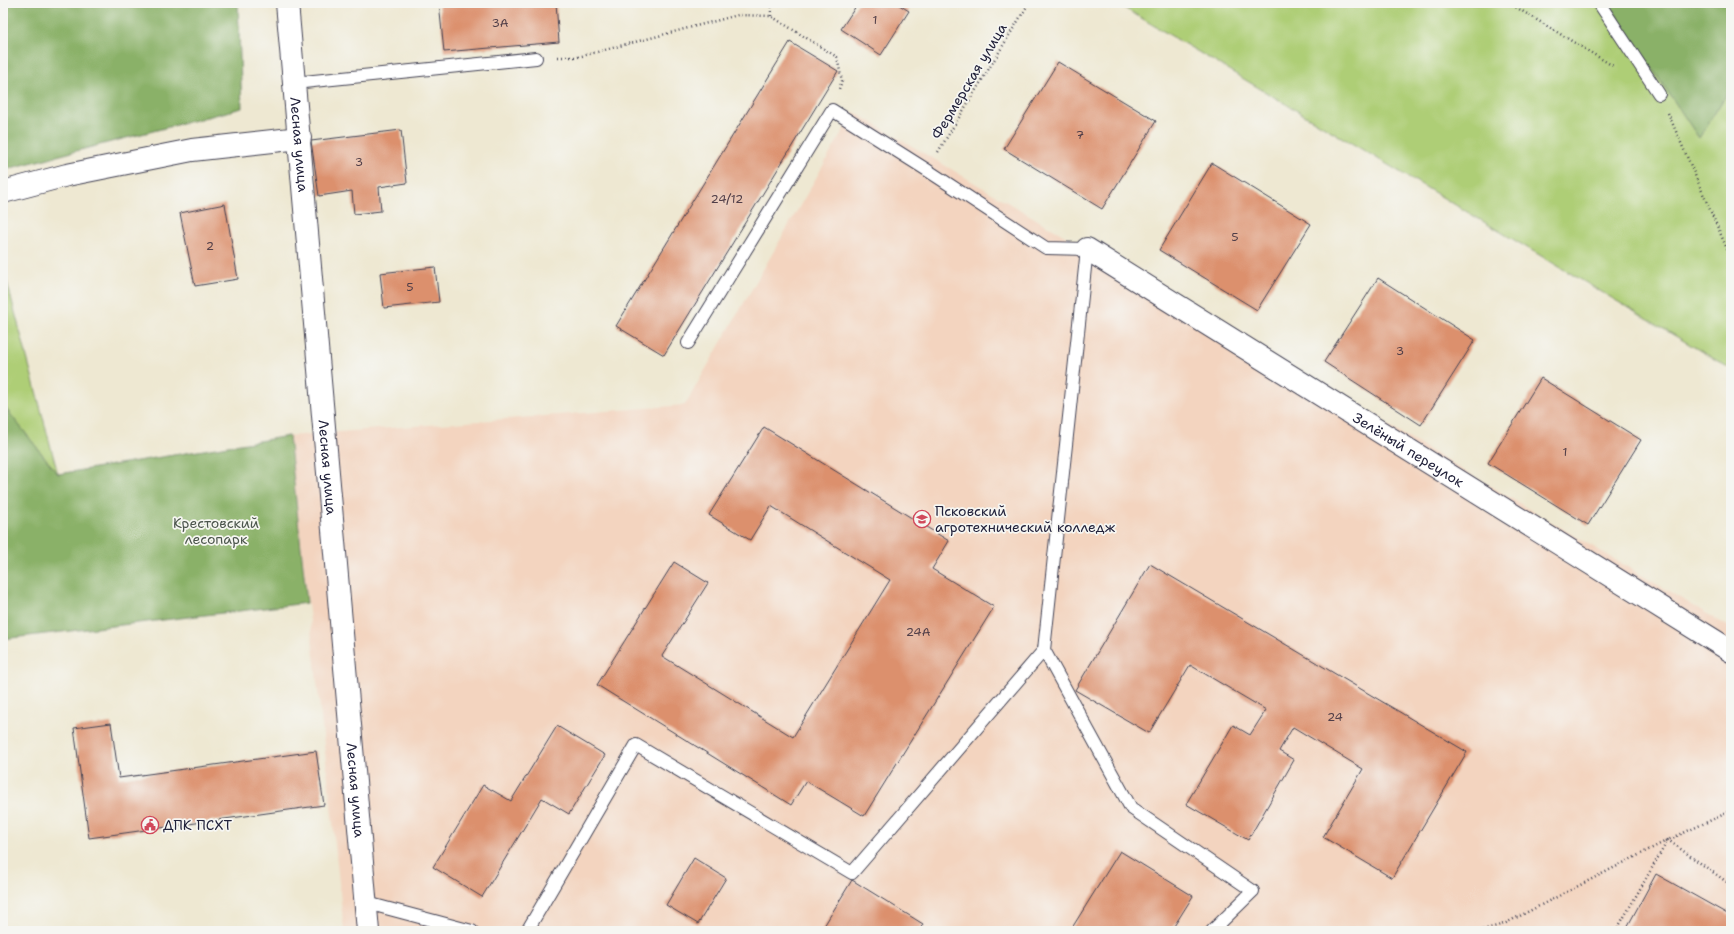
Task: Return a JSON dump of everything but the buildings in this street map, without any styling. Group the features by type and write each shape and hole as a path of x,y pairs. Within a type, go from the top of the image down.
{"street":[{"name":"Лесная улица","path":"287,3 367,904 368,931"},
{"path":"3,192 66,175 192,150 300,138"},
{"name":"Зелёный переулок","path":"1087,249 1731,651"}],"lane":[{"path":"1599,3 1660,94"},
{"path":"294,82 536,58"},
{"path":"526,931 636,745 852,873 1044,650 1087,249 1046,248 832,110 688,343"},
{"path":"1044,650 1131,808 1253,891 1212,931"},
{"path":"367,904 472,931"}],"path":[{"path":"770,16 771,3"},
{"name":"Фермерская улица","path":"927,170 1028,3"},
{"path":"1509,3 1614,66"},
{"path":"536,58 578,57 738,15 770,16 837,57 842,81 832,110"},
{"path":"1660,94 1731,258"},
{"path":"1479,931 1504,924 1668,840 1731,811"},
{"path":"1668,840 1731,885"},
{"path":"1616,931 1668,840"}],"shaded area":[{"name":"Псковский агротехнический колледж","path":"854,112 1731,628 1731,931 344,931 289,436 685,405"}],"green space":[{"path":"3,3 238,3 242,108 3,170"},
{"path":"1116,3 1608,3 1699,138 1731,87 1731,369"},
{"path":"1608,3 1731,3 1731,87 1699,138"},
{"path":"3,267 58,474 3,405"},
{"name":"Крестовский лесопарк","path":"3,405 58,474 289,436 307,603 3,639"}],"place":[{"name":"Псковский агротехнический колледж","path":"922,519"},
{"name":"ДПК ПСХТ","path":"150,825"}]}
